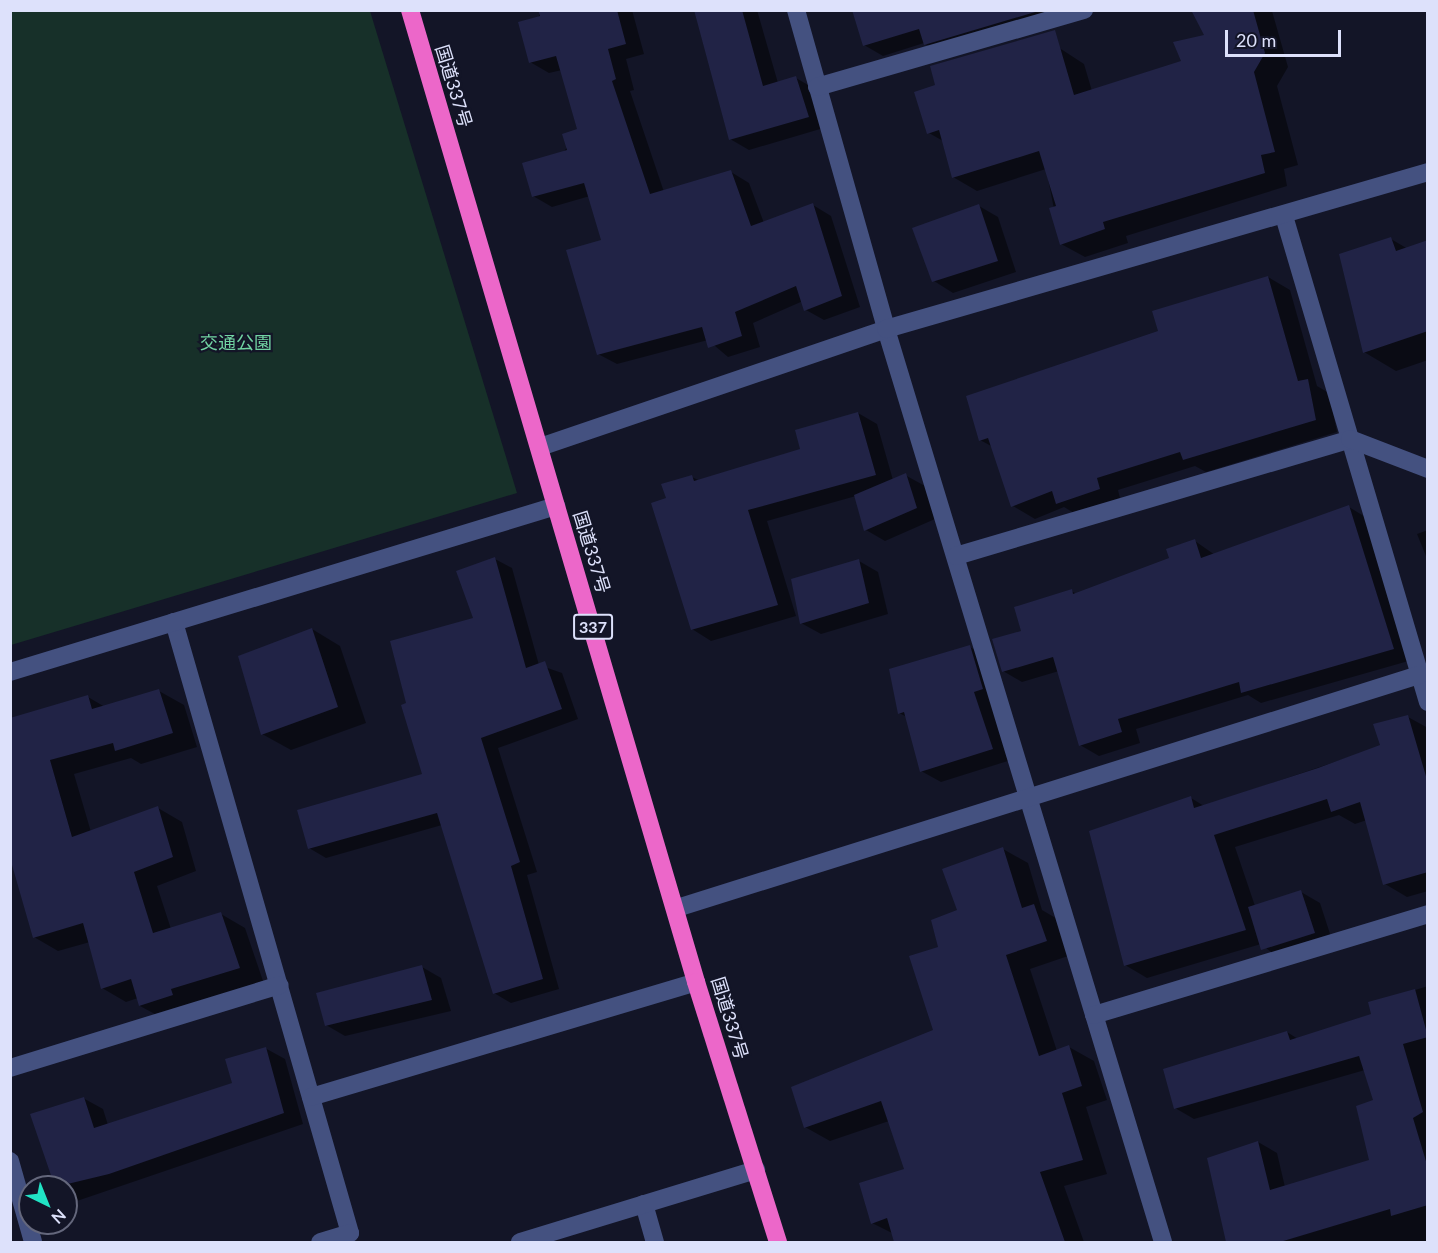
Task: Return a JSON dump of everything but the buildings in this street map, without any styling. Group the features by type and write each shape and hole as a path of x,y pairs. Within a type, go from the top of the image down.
{"highway":[{"name":"国道337号","path":"410,10 677,908 696,982 778,1242"}],"street":[{"path":"796,10 886,329 1163,1242"},
{"path":"817,87 1084,10"},
{"path":"540,447 886,329 1284,216 1428,172"},
{"path":"1284,216 1428,702"},
{"path":"956,556 1350,439 1428,469"},
{"path":"10,672 556,506"},
{"path":"174,622 350,1233 320,1242"},
{"path":"677,908 1419,675"},
{"path":"1094,1015 1428,914"},
{"path":"311,1097 696,982"},
{"path":"10,1068 279,985"},
{"path":"10,1161 33,1242"},
{"path":"520,1242 756,1170"},
{"path":"644,1204 655,1242"}],"green space":[{"name":"交通公園","path":"11,10 370,11 517,493 11,645"}]}
